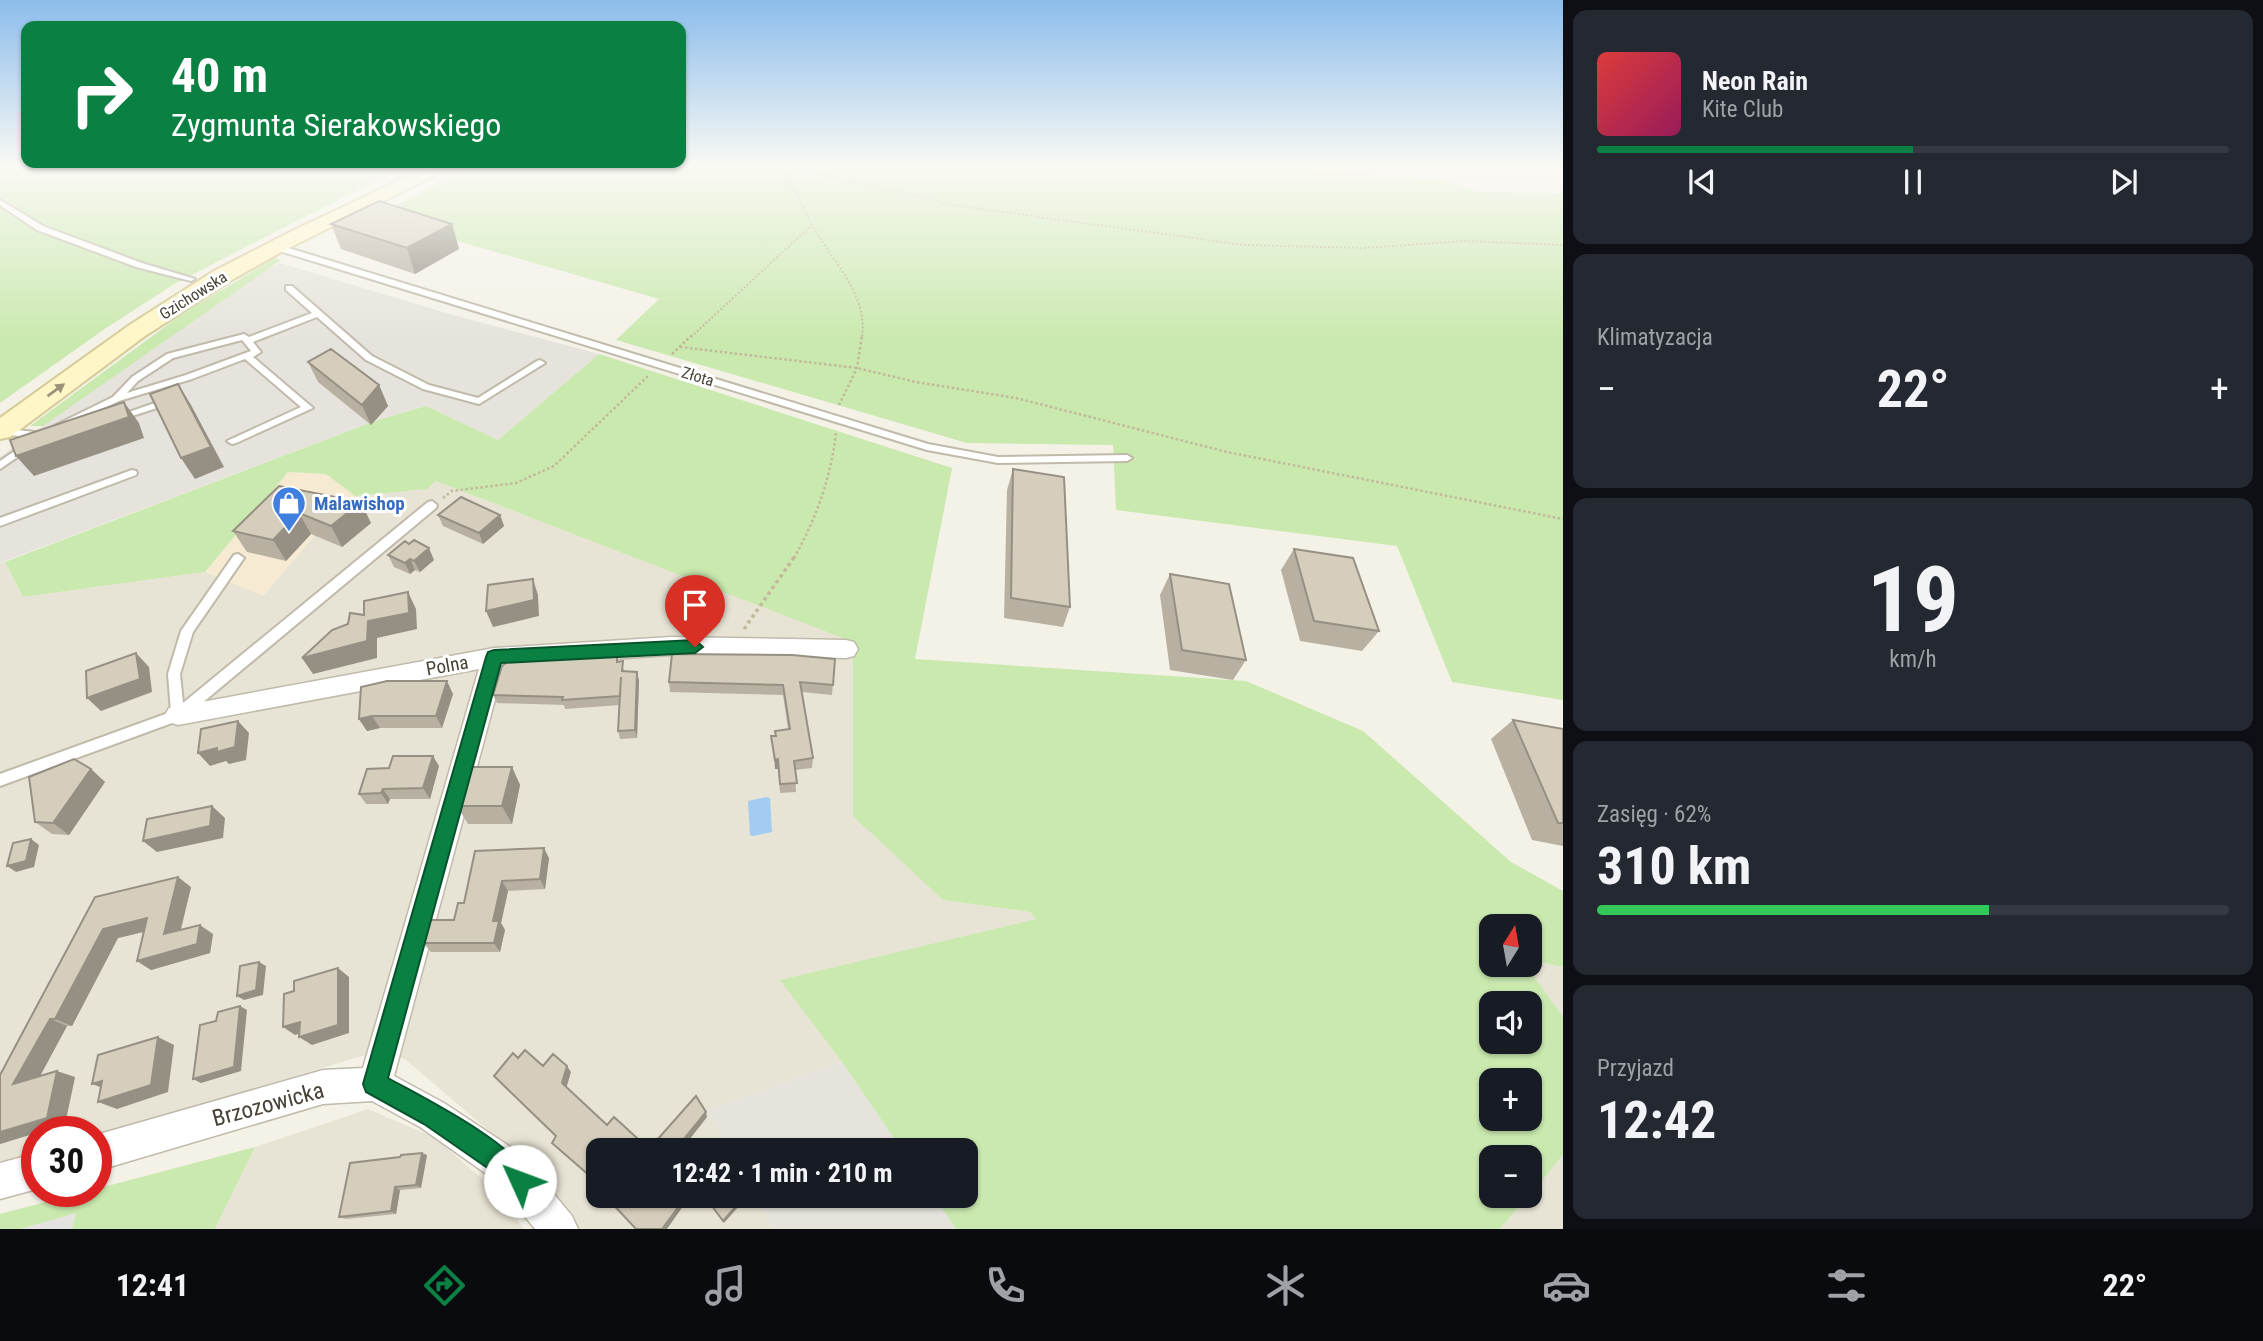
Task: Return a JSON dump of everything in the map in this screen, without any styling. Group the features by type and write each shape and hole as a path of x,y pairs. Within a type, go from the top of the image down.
{"street":[{"name":"Gzichowska","path":"0,424 131,317 191,279 296,225"},
{"name":"Gzichowska","path":"0,424 174,306 276,247 321,225"},
{"name":"Polna","path":"178,715 494,657 671,646 846,649"},
{"path":"494,657 374,1084 432,1115 508,1167 559,1229"},
{"name":"Brzozowicka","path":"112,1148 323,1087 374,1084"},
{"path":"0,1181 21,1175"}],"lane":[{"path":"36,225 139,265 191,279"},
{"name":"Złota","path":"276,247 927,447 998,460 1127,458"},
{"path":"289,288 369,358 426,387 479,401 540,363"},
{"path":"247,341 318,314"},
{"path":"0,466 40,436 116,400 257,352 244,337 170,356 135,379 116,400"},
{"path":"232,441 308,408 247,356"},
{"path":"107,421 182,396"},
{"path":"0,424 40,436 57,438 69,434"},
{"path":"0,522 132,473"},
{"path":"0,780 178,715 432,505"},
{"path":"178,715 174,674 187,631 238,558"}],"path":[{"path":"432,505 452,491 516,483 554,466 812,225"},
{"path":"742,648 744,627 792,563 813,517 835,443 836,419 842,396 857,368 864,320 857,296 812,225"},
{"path":"1101,225 1243,245 1363,248 1465,241 1563,245"},
{"path":"680,347 857,368 916,382 1016,398 1227,452 1563,519"}],"shaded area":[{"path":"280,263 453,315 599,354 498,440 426,406 375,421 0,563 0,457 183,323 237,290 245,281"},
{"path":"288,472 326,474 355,496 334,513 263,596 205,572"},
{"path":"436,481 854,642 943,900 1030,912 1036,919 781,980 842,1062 708,1110 723,1138 586,1138 586,1208 761,1208 772,1229 580,1229 525,1162 405,1059 375,1052 112,1132 112,1116 21,1116 21,1161 0,1167 0,563 5,562 23,597 205,572 263,595 334,513 355,496 427,489"},
{"path":"1542,963 1563,967 1563,1017 1534,977 1542,977"},
{"path":"842,1062 894,1138 723,1138 708,1110"},
{"path":"368,1109 436,1138 492,1188 524,1229 215,1229 255,1147"},
{"path":"1563,1155 1563,1229 1500,1229 1519,1208 1542,1208 1542,1180"},
{"path":"761,1208 942,1208 956,1229 772,1229"},
{"path":"76,1213 72,1229 20,1229"}],"green space":[{"path":"0,225 288,225 176,283 106,328 0,403"},
{"path":"306,225 312,225 283,239 0,423 0,417 124,328 188,286"},
{"path":"403,225 1563,225 1563,700 1452,682 1397,546 1116,510 1113,445 967,443 616,340 659,299"},
{"path":"275,258 281,260 43,426 30,426 185,312"},
{"path":"599,354 952,468 915,659 1246,681 1363,731 1511,862 1563,891 1563,967 1542,963 1542,914 1479,914 1479,977 1534,977 1563,1017 1563,1155 1542,1180 1542,1145 1479,1145 1479,1208 1518,1208 1500,1229 956,1229 942,1208 978,1208 978,1138 894,1138 842,1062 780,980 1036,919 1030,912 943,900 853,816 853,642 436,481 427,489 355,496 326,474 288,472 205,572 23,597 5,562 375,421 426,406 498,440"},
{"path":"255,1147 215,1229 0,1229 0,1214 27,1207 112,1207 112,1185"}],"water":[{"path":"770,798 772,832 750,835 748,801"}],"building":[{"path":"335,225 449,225 407,248"},
{"path":"331,349 379,385 362,405 308,362"},
{"path":"178,384 211,447 181,458 150,394"},
{"path":"124,402 129,417 16,456 10,440"},
{"path":"1013,469 1064,477 1070,607 1011,598"},
{"path":"279,486 361,502 331,526 299,513 273,540 233,531"},
{"path":"461,497 500,515 479,533 438,515"},
{"path":"414,540 429,548 414,561 410,559 405,563 388,555 405,541 409,544"},
{"path":"1294,549 1353,558 1379,631 1314,621"},
{"path":"1170,574 1229,584 1246,660 1182,650"},
{"path":"533,579 534,600 486,611 488,585"},
{"path":"408,592 409,613 368,621 367,641 302,658 332,630 348,624 350,613 364,615 364,601"},
{"path":"136,653 140,679 87,698 86,671"},
{"path":"672,654 792,655 835,659 833,685 800,682 813,758 794,761 797,783 780,784 778,759 775,760 771,736 776,736 775,731 790,729 783,685 669,682"},
{"path":"617,656 617,662 623,661 622,671 637,672 635,730 618,731 620,696 562,700 563,697 493,695 502,666 507,662"},
{"path":"387,681 447,681 436,716 372,716 359,719 361,687"},
{"path":"1513,720 1563,729 1563,823 1558,823"},
{"path":"238,721 235,747 198,753 201,729"},
{"path":"393,756 433,756 423,788 383,789 381,793 359,794 367,769 389,768"},
{"path":"74,759 91,769 53,823 35,822 29,777"},
{"path":"468,767 512,767 502,806 457,806"},
{"path":"212,806 210,826 143,841 147,819"},
{"path":"31,839 26,861 7,866 13,843"},
{"path":"544,848 540,879 502,881 493,921 499,921 494,943 423,943 428,920 454,920 458,903 464,903 475,851"},
{"path":"178,877 164,934 200,925 197,944 137,961 147,918 103,929 55,1019 50,1019 13,1084 57,1071 47,1116 21,1116 21,1126 0,1132 0,1075 95,897"},
{"path":"259,962 256,990 237,996 240,966"},
{"path":"338,968 338,1025 299,1037 300,1022 283,1027 284,994 294,991 294,981"},
{"path":"240,1006 234,1067 193,1079 200,1025 216,1021 218,1012"},
{"path":"158,1037 151,1085 98,1102 102,1081 92,1084 98,1055"},
{"path":"525,1050 543,1066 553,1054 567,1066 562,1083 607,1125 614,1117 637,1138 586,1138 586,1173 552,1143 556,1136 494,1076 513,1053 518,1058"},
{"path":"696,1096 706,1112 685,1138 659,1138"},
{"path":"422,1153 416,1185 395,1187 391,1211 339,1217 350,1163"},
{"path":"616,1208 677,1208 662,1229 636,1229"},
{"path":"714,1208 734,1208 723,1221"}],"place":[{"name":"Malawishop","path":"289,533"}],"route":[{"path":"520,1181 508,1167 432,1115 374,1084 494,657 671,646 695,647"}]}
